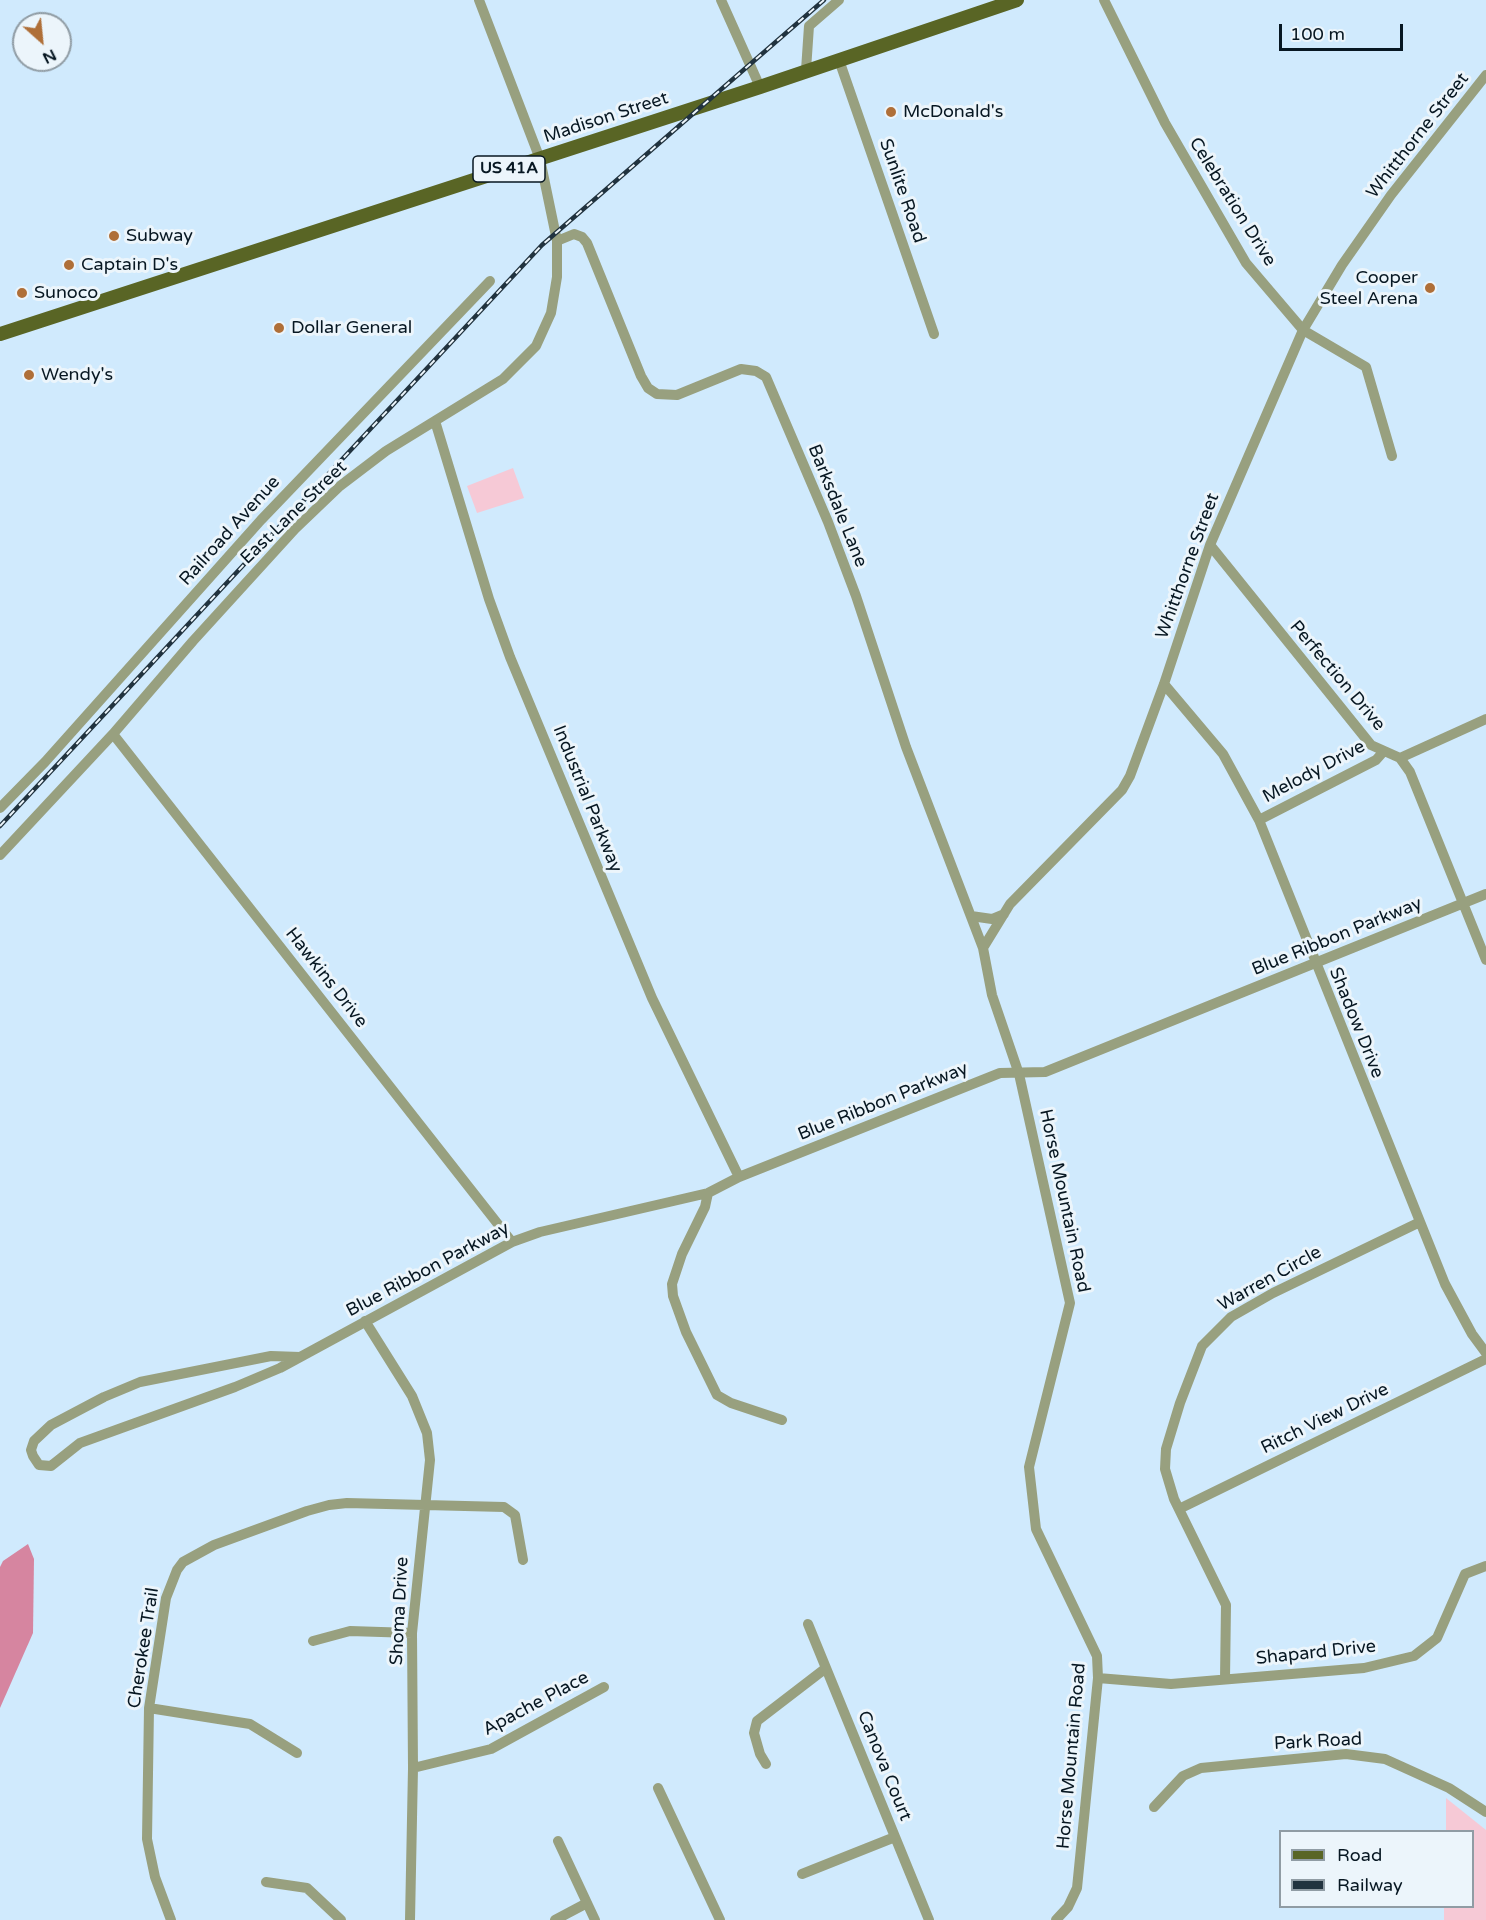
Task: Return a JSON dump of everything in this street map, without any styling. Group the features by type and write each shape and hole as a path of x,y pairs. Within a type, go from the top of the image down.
{"main road":[{"name":"Madison Street","path":"0,334 760,87 1017,0"}],"street":[{"name":"East Lane Street","path":"0,855 114,734 193,641 302,522 358,472 503,379 536,346 551,313 557,277 556,241 540,159 479,0"},
{"path":"721,0 760,87"},
{"path":"806,70 809,26 839,0"},
{"name":"Celebration Drive","path":"1104,0 1165,123 1246,263 1303,330 1366,367 1392,456"},
{"name":"Sunlite Road","path":"839,60 934,334"},
{"name":"Whitthorne Street","path":"983,948 1010,904 1122,790 1130,776 1164,684 1210,545 1303,330 1342,265 1391,195 1486,75"},
{"name":"Barksdale Lane","path":"556,241 574,234 582,237 587,243 641,376 648,388 657,394 677,395 741,369 756,371 766,377 836,543 906,747 983,948"},
{"name":"Railroad Avenue","path":"0,808 45,762 261,520 490,281"},
{"name":"Industrial Parkway","path":"435,421 489,599 510,657 652,998 740,1177"},
{"name":"Perfection Drive","path":"1210,545 1371,745 1400,758"},
{"name":"Shadow Drive","path":"1164,684 1223,754 1259,820 1445,1284 1472,1334 1486,1353"},
{"path":"1486,719 1400,758 1410,772 1486,960"},
{"name":"Hawkins Drive","path":"114,734 512,1242"},
{"name":"Melody Drive","path":"1259,820 1376,760 1384,751"},
{"name":"Blue Ribbon Parkway","path":"300,1357 271,1356 140,1382 104,1397 51,1425 34,1441 31,1450 33,1456 39,1465 51,1466 80,1443 235,1387 300,1357 512,1242 540,1232 708,1193 740,1177 1000,1073 1045,1072 1486,894"},
{"path":"971,916 992,919 1004,914"},
{"path":"983,948 992,995 1019,1074"},
{"name":"Horse Mountain Road","path":"1019,1074 1070,1302 1029,1467 1036,1529 1097,1656 1098,1678 1077,1888 1068,1907 1056,1920"},
{"path":"708,1193 705,1207 682,1254 672,1284 673,1296 686,1332 717,1395 731,1403 782,1420"},
{"name":"Warren Circle","path":"1225,1679 1226,1605 1168,1485 1165,1469 1166,1449 1179,1403 1202,1346 1231,1317 1273,1293 1420,1222"},
{"name":"Shoma Drive","path":"365,1321 412,1396 427,1433 430,1460 412,1633 413,1768 410,1920"},
{"name":"Ritch View Drive","path":"1179,1509 1486,1359"},
{"name":"Cherokee Trail","path":"171,1920 155,1877 147,1839 149,1708 166,1598 177,1570 183,1562 214,1545 329,1505 495,1506 512,1512 518,1522 523,1560"},
{"name":"Shapard Drive","path":"1098,1678 1171,1684 1364,1668 1414,1656 1426,1649 1437,1638 1465,1574 1486,1566"},
{"name":"Canova Court","path":"808,1624 929,1920"},
{"path":"313,1641 350,1631 412,1633"},
{"path":"766,1764 760,1754 754,1733 757,1721 826,1668"},
{"name":"Apache Place","path":"413,1768 490,1749 604,1687"},
{"path":"149,1708 250,1724 297,1753"},
{"name":"Park Road","path":"1154,1807 1183,1776 1201,1768 1346,1754 1385,1759 1449,1788 1486,1812"},
{"path":"658,1788 720,1920"},
{"path":"802,1874 895,1837"},
{"path":"558,1841 595,1920"},
{"path":"266,1882 307,1888 341,1920"},
{"path":"555,1920 587,1903"}],"shaded area":[{"path":"513,468 524,498 477,513 467,486"},
{"path":"28,1544 34,1559 33,1633 0,1708 0,1567 3,1561"},
{"path":"1446,1798 1486,1830 1486,1920 1444,1920 1444,1908 1474,1908 1474,1830 1446,1830"}],"railway":[{"path":"0,826 542,245 824,0"}],"place":[{"name":"McDonald's","path":"891,112"},
{"name":"Subway","path":"114,236"},
{"name":"Captain D's","path":"69,265"},
{"name":"Cooper Steel Arena","path":"1430,288"},
{"name":"Sunoco","path":"22,293"},
{"name":"Dollar General","path":"279,328"},
{"name":"Wendy's","path":"29,375"}]}
